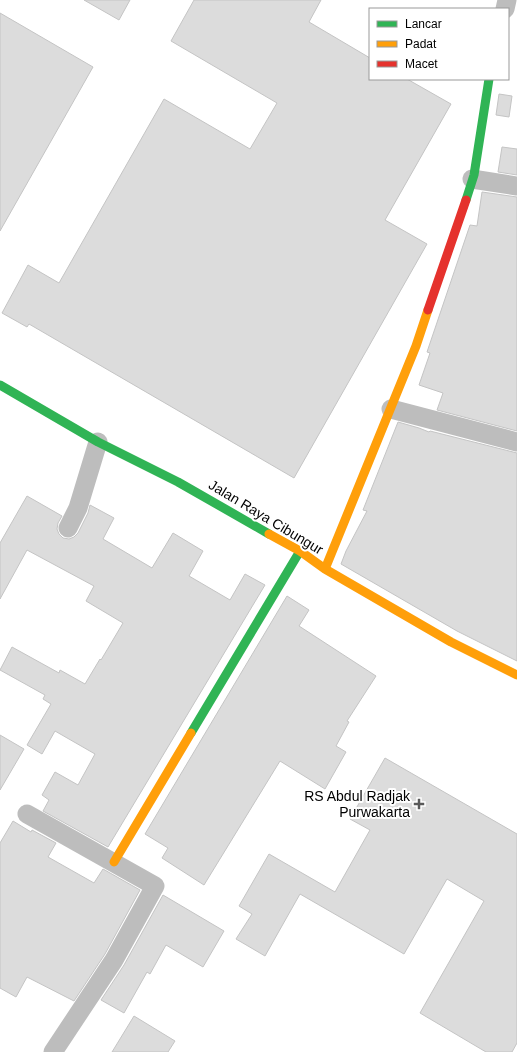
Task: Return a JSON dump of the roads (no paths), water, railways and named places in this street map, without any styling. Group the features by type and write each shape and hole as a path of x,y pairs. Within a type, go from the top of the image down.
{"main road":[{"path":"324,569 416,346 474,175 489,80"},
{"name":"Jalan Raya Cibungur","path":"0,385 98,442 178,482 300,551 324,569 451,642 517,675"},
{"path":"114,862 300,551"}],"street":[{"path":"472,179 517,186"},
{"path":"391,408 517,442"},
{"path":"68,528 78,508 98,442"},
{"path":"27,814 154,886 114,960 53,1052"}],"place":[{"name":"RS Abdul Radjak Purwakarta","path":"419,804"}]}
